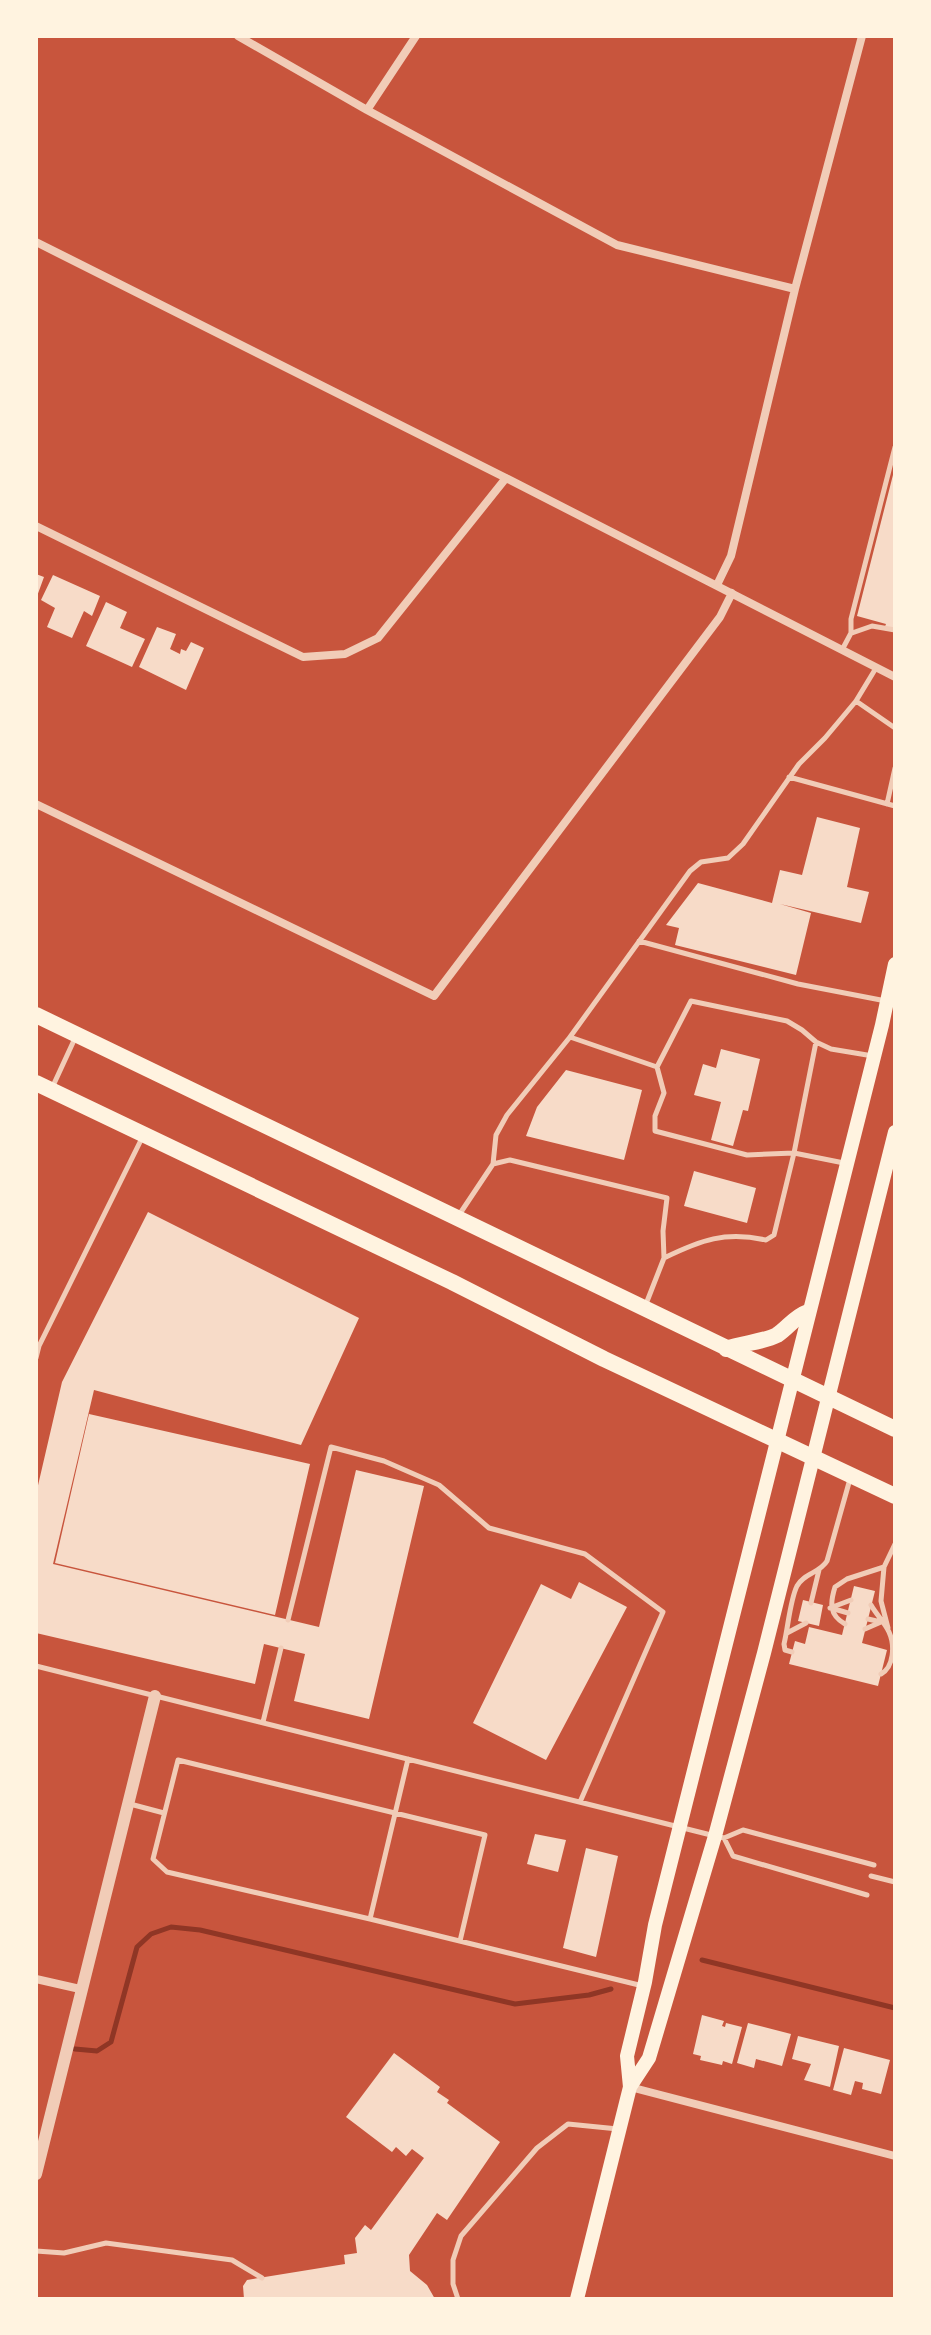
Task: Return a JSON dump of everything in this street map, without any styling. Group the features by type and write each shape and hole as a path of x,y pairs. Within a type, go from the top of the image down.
{"highway":[{"path":"36,1015 895,1429"},
{"path":"43,1086 604,1359 895,1496"},
{"path":"726,1349 775,1336 797,1316 808,1312"}],"main road":[{"path":"630,2087 627,2056 655,1925 895,964"},
{"path":"577,2299 630,2087 649,2058 720,1837 895,1132"}],"street":[{"path":"238,36 367,110 617,245 795,289"},
{"path":"367,110 416,36"},
{"path":"717,585 731,556 795,289 862,36"},
{"path":"36,242 895,677"},
{"path":"36,526 303,657 345,654 378,638 506,478"},
{"path":"36,804 434,996 720,617 732,593"},
{"path":"36,2174 155,1696"},
{"path":"36,1979 80,1989"},
{"path":"630,2087 895,2156"}],"lane":[{"path":"842,650 851,633 851,619 895,447"},
{"path":"851,633 872,626 895,630"},
{"path":"457,1218 493,1164 496,1135 507,1115 570,1037 690,871 701,862 728,858 743,844 789,777 856,701 877,667"},
{"path":"856,701 895,728"},
{"path":"887,804 895,768"},
{"path":"789,777 895,806"},
{"path":"639,941 798,984 887,1001"},
{"path":"846,1163 794,1153 747,1155 655,1131 655,1116 664,1093 657,1067 691,1001 787,1021 831,1049 874,1057"},
{"path":"43,1086 77,1035"},
{"path":"570,1037 657,1067"},
{"path":"664,1258 720,1236 743,1235 766,1240 774,1235 816,1042"},
{"path":"36,1358 39,1346 144,1134"},
{"path":"493,1164 510,1160 667,1198 664,1258 644,1309"},
{"path":"288,1620 331,1447 384,1461 439,1485 489,1528 585,1554 663,1612 580,1802"},
{"path":"811,1603 819,1570 827,1561 851,1475"},
{"path":"881,1674 890,1665 892,1646 881,1601 884,1567 895,1544"},
{"path":"845,1624 837,1619 830,1608 835,1587 847,1579 884,1567"},
{"path":"792,1652 785,1650 784,1644 797,1585 808,1574 819,1570"},
{"path":"830,1608 851,1600"},
{"path":"871,1605 889,1632"},
{"path":"830,1608 848,1613"},
{"path":"868,1619 881,1622"},
{"path":"865,1629 881,1622"},
{"path":"786,1634 806,1623"},
{"path":"263,1722 281,1648"},
{"path":"36,1666 720,1837 743,1830 874,1865"},
{"path":"370,1919 408,1758"},
{"path":"460,1941 485,1835 178,1760 153,1859 167,1872 644,1986"},
{"path":"128,1804 164,1813"},
{"path":"720,1837 733,1856 867,1895"},
{"path":"871,1876 895,1882"},
{"path":"458,2299 453,2284 453,2260 461,2236 537,2148 568,2124 619,2129"},
{"path":"36,2251 64,2253 106,2243 232,2260 262,2278"}],"building":[{"path":"894,471 895,632 884,629 886,624 857,616"},
{"path":"36,574 44,577 36,599"},
{"path":"53,575 100,596 92,616 84,611 72,638 47,627 55,608 41,600"},
{"path":"106,602 127,612 120,628 145,639 132,667 86,646"},
{"path":"157,627 176,634 170,649 180,654 181,649 186,651 191,642 204,648 186,690 139,667"},
{"path":"817,817 860,828 847,887 869,892 861,923 780,904 811,913 796,975 675,945 679,928 666,925 698,883 772,903 780,870 802,875"},
{"path":"721,1049 760,1059 748,1111 743,1110 733,1146 711,1140 721,1102 694,1095 703,1064 716,1068"},
{"path":"566,1070 642,1090 624,1160 526,1136 537,1107"},
{"path":"694,1171 756,1188 747,1223 684,1206"},
{"path":"148,1212 359,1318 301,1445 94,1390 53,1564 319,1627 356,1470 424,1486 369,1719 294,1701 305,1654 264,1644 255,1684 36,1633 36,1494 62,1382"},
{"path":"89,1414 310,1464 275,1615 55,1563"},
{"path":"579,1582 627,1607 546,1760 473,1723 541,1584 571,1599"},
{"path":"854,1586 875,1591 862,1643 887,1650 878,1686 789,1664 795,1641 805,1644 809,1627 842,1635"},
{"path":"803,1600 823,1605 819,1626 798,1621"},
{"path":"535,1834 566,1840 558,1872 527,1864"},
{"path":"586,1848 618,1856 596,1957 563,1948"},
{"path":"702,2015 724,2021 722,2026 725,2027 726,2023 742,2027 732,2064 700,2060 701,2056 693,2054"},
{"path":"748,2023 791,2034 782,2066 756,2059 754,2068 737,2063"},
{"path":"798,2036 839,2046 830,2087 804,2080 811,2064 792,2059"},
{"path":"844,2048 890,2060 881,2094 862,2089 863,2083 855,2081 851,2095 833,2090"},
{"path":"394,2053 440,2087 437,2092 449,2100 447,2103 500,2142 447,2220 437,2213 409,2255 410,2271 427,2285 435,2299 244,2299 243,2286 247,2280 345,2264 344,2255 357,2253 355,2238 365,2225 371,2230 424,2158 412,2149 406,2156 396,2147 392,2152 346,2117"}],"waterway":[{"path":"75,2049 97,2051 111,2042 137,1947 151,1934 171,1927 200,1930 515,2004 589,1995 611,1989"},
{"path":"702,1960 895,2008"}]}
